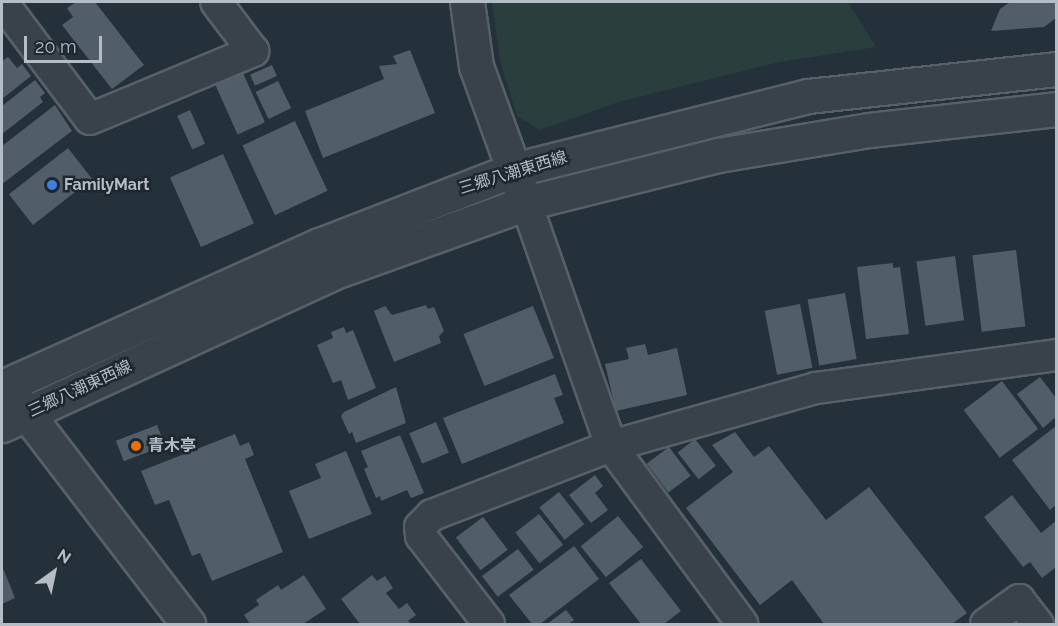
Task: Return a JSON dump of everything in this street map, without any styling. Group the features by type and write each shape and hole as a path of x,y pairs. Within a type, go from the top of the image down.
{"street":[{"path":"2,2 90,119 253,51 216,2"},
{"path":"467,2 476,66 611,446 742,624"},
{"name":"三郷八潮東西線","path":"3,384 320,245 513,170 808,96 1056,69"},
{"name":"三郷八潮東西線","path":"14,419 332,273 526,203 718,155 869,130 1056,109"},
{"path":"489,624 421,536 420,527 432,515 611,446 816,388 1056,355"},
{"path":"3,384 14,419 188,624"},
{"path":"986,624 1019,600 1038,624"}],"green space":[{"path":"492,2 848,2 876,47 779,62 621,101 540,130 517,116 500,61"}],"building":[{"path":"76,2 95,2 144,65 112,89 62,25 73,17 67,8"},
{"path":"1010,2 1056,2 1056,18 1044,27 991,31 1000,9"},
{"path":"410,50 435,113 323,158 305,111 384,79 379,66 397,64 393,56"},
{"path":"8,57 17,68 22,64 31,76 2,99 2,61"},
{"path":"272,65 277,76 255,86 250,75"},
{"path":"243,73 265,122 238,135 216,85"},
{"path":"35,80 45,93 40,97 43,102 2,134 2,106"},
{"path":"278,81 291,108 269,119 256,92"},
{"path":"55,105 72,131 2,184 2,146"},
{"path":"190,110 205,144 192,149 177,116"},
{"path":"295,121 328,191 275,215 242,146"},
{"name":"FamilyMart","path":"68,148 92,179 33,225 9,194"},
{"path":"223,154 254,223 201,247 170,178"},
{"path":"1016,250 1025,326 982,332 972,255"},
{"path":"955,256 964,320 925,326 916,261"},
{"path":"893,263 893,268 900,267 909,334 866,339 857,267"},
{"path":"845,293 857,359 819,366 808,300"},
{"path":"800,304 812,368 777,375 765,311"},
{"path":"426,305 428,309 434,307 444,331 439,336 441,343 394,362 374,311 385,306 392,315"},
{"path":"533,306 554,358 484,386 463,334"},
{"path":"344,327 346,333 353,330 376,388 348,400 341,380 333,383 317,345 333,338 331,332"},
{"path":"645,344 648,355 677,348 687,395 616,411 605,364 629,359 626,348"},
{"path":"555,374 563,395 554,398 564,423 462,464 443,418"},
{"path":"1040,377 1056,398 1056,417 1043,428 1017,394"},
{"path":"1002,381 1038,429 1000,458 964,410"},
{"path":"396,387 406,423 356,443 352,432 349,434 341,416 344,412"},
{"path":"436,422 449,452 422,464 409,433"},
{"path":"157,425 165,446 124,461 116,441"},
{"path":"1056,426 1056,505 1050,510 1012,460"},
{"path":"735,432 754,457 769,446 826,520 869,487 967,613 952,624 824,624 792,580 760,605 686,508 733,472 712,445"},
{"path":"235,434 240,446 249,442 254,455 245,459 283,552 212,581 200,553 192,556 169,500 155,505 141,471"},
{"path":"400,435 424,493 411,498 407,490 381,501 380,496 376,498 364,469 368,467 361,451"},
{"path":"695,439 716,466 699,479 678,453"},
{"path":"669,447 691,476 668,493 647,464"},
{"path":"346,451 372,514 309,539 289,491 321,478 315,464"},
{"path":"595,475 603,486 595,493 608,510 591,523 569,495"},
{"path":"559,492 584,524 565,540 539,507"},
{"path":"1012,495 1041,533 1056,521 1056,567 1042,578 1030,562 1023,567 984,517"},
{"path":"539,514 563,545 539,563 515,532"},
{"path":"618,516 643,547 606,577 581,546"},
{"path":"483,517 508,550 481,570 456,537"},
{"path":"574,546 599,579 540,624 532,624 509,595"},
{"path":"518,549 534,570 498,597 482,576"},
{"path":"641,559 681,611 664,624 641,624 609,583"},
{"path":"2,566 15,598 2,604"},
{"path":"304,575 326,609 303,624 250,624 244,615 259,605 256,600 278,585 281,590"},
{"path":"372,575 377,581 385,576 393,588 386,593 399,609 407,603 416,615 408,621 411,624 360,624 341,599"},
{"path":"566,610 574,620 568,624 547,624"}],"place":[{"name":"FamilyMart","path":"52,185"},
{"name":"青木亭","path":"136,446"}]}
